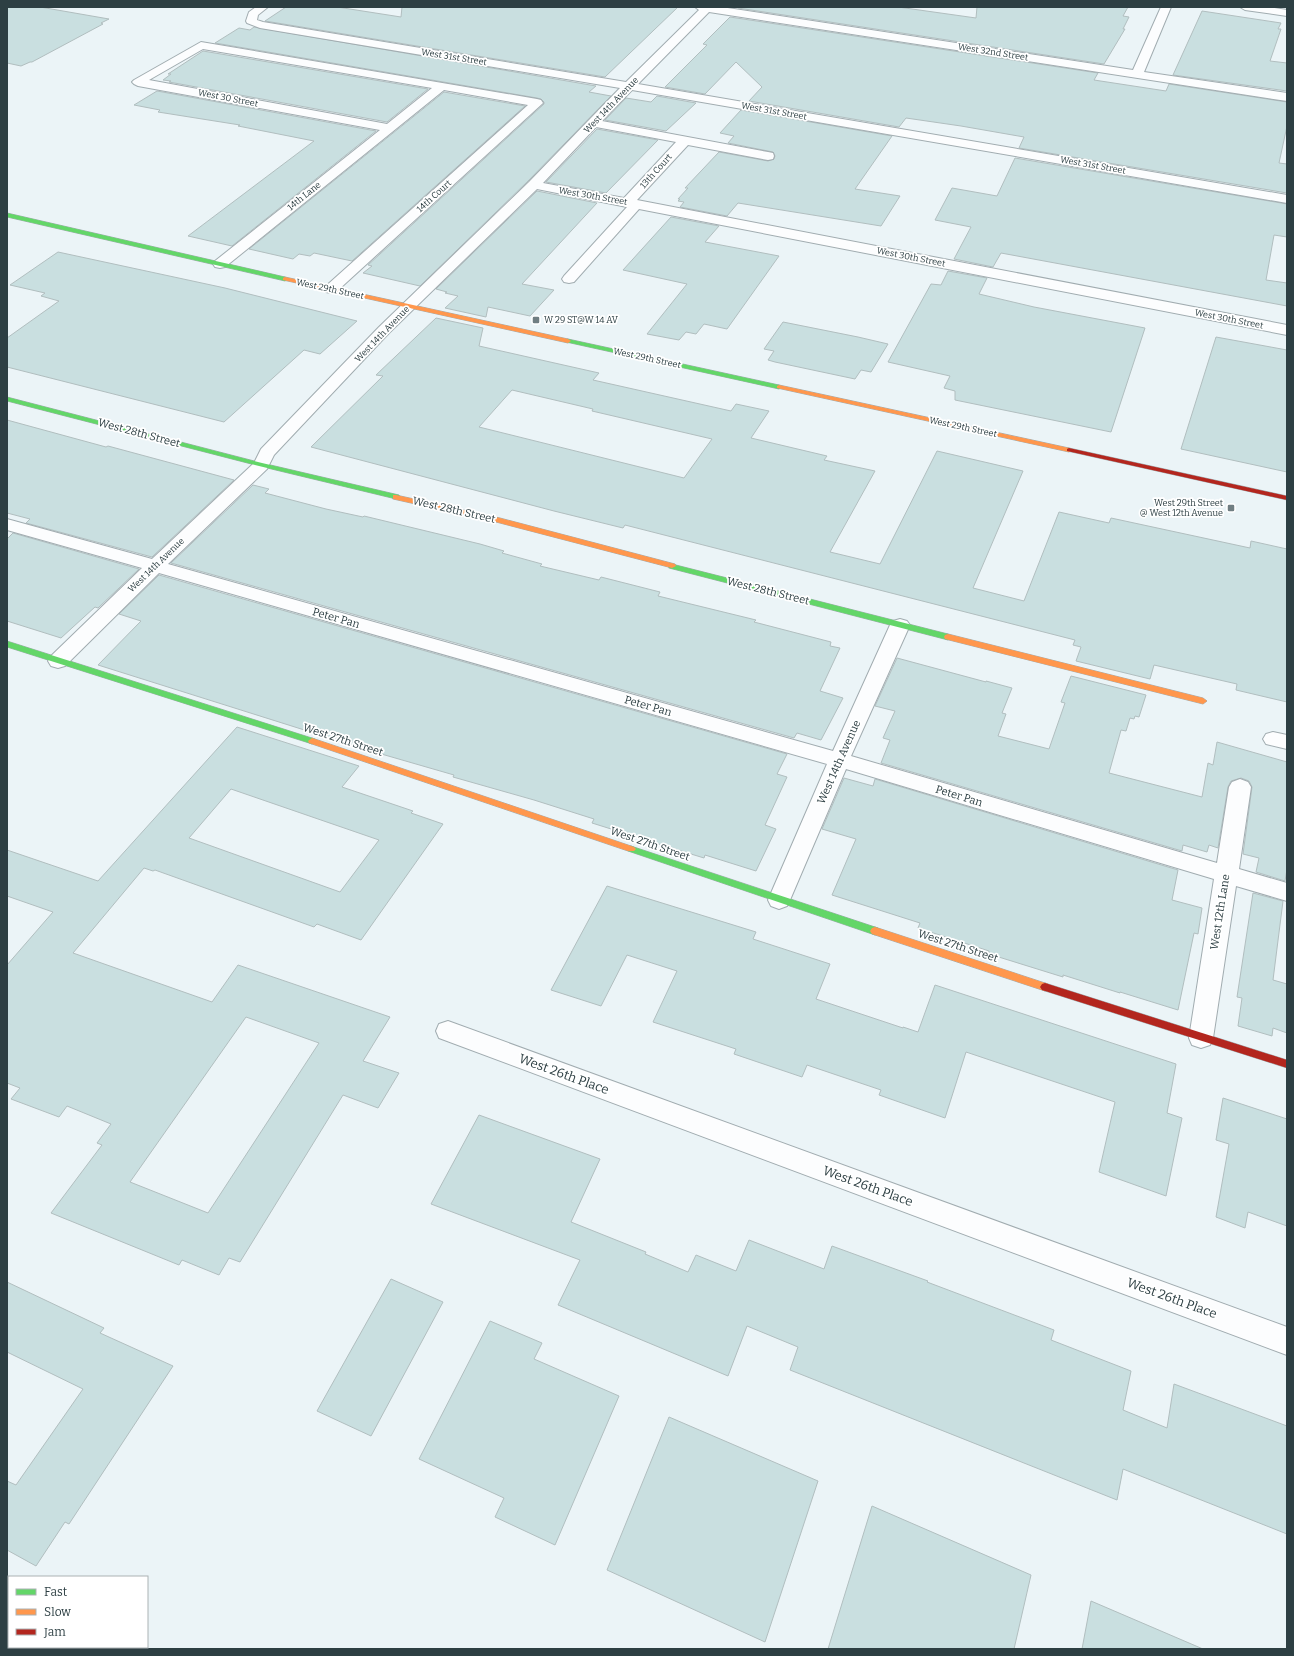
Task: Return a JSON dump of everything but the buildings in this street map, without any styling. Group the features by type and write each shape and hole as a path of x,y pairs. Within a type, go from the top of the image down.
{"street":[{"name":"West 31st Street","path":"263,7 253,14 252,20 260,25 629,86 1287,199"},
{"name":"West 32nd Street","path":"705,7 1287,97"},
{"name":"West 14th Avenue","path":"58,661 154,566 262,465 267,453 409,306 534,185 705,7"},
{"path":"1137,74 1166,7"},
{"path":"1245,7 1287,13"},
{"name":"West 30 Street","path":"389,128 138,82 201,45 442,86"},
{"name":"14th Court","path":"331,289 537,103 442,86"},
{"name":"14th Lane","path":"220,264 442,86"},
{"path":"593,124 768,156"},
{"name":"13th Court","path":"569,279 684,140"},
{"name":"West 30th Street","path":"534,185 1287,330"},
{"name":"West 29th Street","path":"7,215 331,289 1287,498"},
{"name":"West 28th Street","path":"7,398 262,465 497,520 900,625 1203,701"},
{"name":"Peter Pan","path":"7,524 839,760 1287,892"},
{"name":"West 14th Avenue","path":"779,900 839,760 900,625"},
{"name":"West 27th Street","path":"7,644 376,763 779,900 1201,1038 1287,1064"},
{"name":"West 12th Lane","path":"1201,1038 1240,786"},
{"name":"West 26th Place","path":"448,1032 1287,1341"}],"traffic: fast":[{"path":"7,215 285,279"},
{"path":"568,341 779,387"},
{"path":"7,399 261,465 396,497"},
{"path":"672,566 948,637"},
{"path":"7,644 312,741"},
{"path":"631,849 875,931"}],"traffic: slow":[{"path":"285,279 568,341"},
{"path":"779,387 1069,450"},
{"path":"396,497 497,520 672,566"},
{"path":"948,637 1203,701"},
{"path":"312,741 631,849"},
{"path":"875,931 1045,987"}],"traffic: jam":[{"path":"1069,450 1287,498"},
{"path":"1045,987 1287,1064"}],"place":[{"name":"W 29 ST@W 14 AV","path":"536,320"},
{"name":"West 29th Street @ West 12th Avenue","path":"1231,508"}]}
